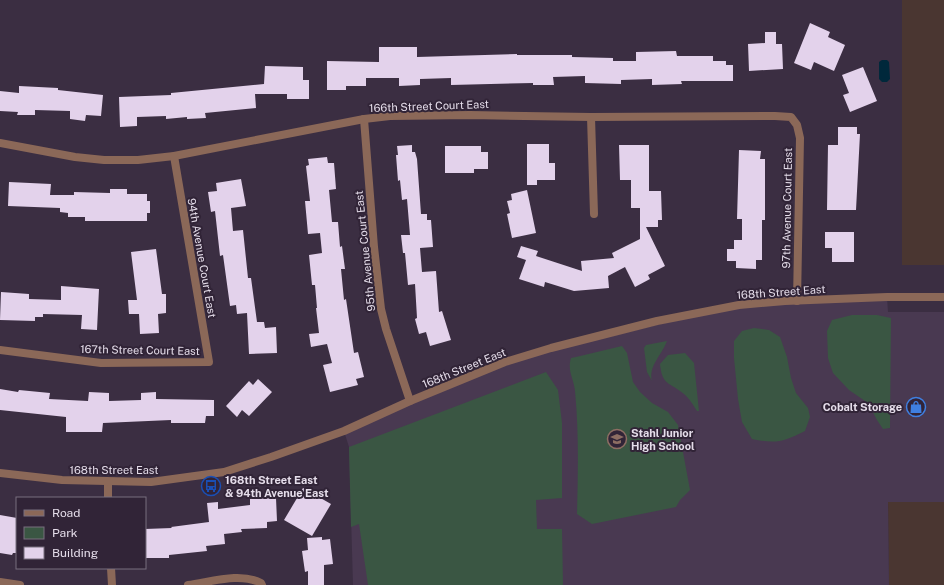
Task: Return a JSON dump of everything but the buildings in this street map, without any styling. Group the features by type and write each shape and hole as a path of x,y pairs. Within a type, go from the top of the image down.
{"street":[{"name":"166th Street Court East","path":"0,143 75,157 104,160 138,160 174,156 364,119 390,116 791,117"},
{"path":"591,117 594,214"},
{"name":"97th Avenue Court East","path":"791,117 797,125 800,138 797,300"},
{"name":"95th Avenue Court East","path":"364,119 374,247 381,309 386,329 410,401"},
{"name":"94th Avenue Court East","path":"174,156 209,362"},
{"name":"168th Street East","path":"0,473 62,480 151,482 224,472 344,431 410,401 505,362 551,348 657,321 739,305 797,300 944,297"},
{"name":"167th Street Court East","path":"0,350 101,363 209,362"},
{"path":"108,482 108,497"},
{"path":"112,569 112,585"},
{"path":"188,585 233,578 256,580 261,584"},
{"path":"0,582 20,585"}],"shaded area":[{"path":"902,0 944,0 944,265 902,265"},
{"name":"Stahl Junior High School","path":"887,297 888,312 944,312 944,502 888,502 889,585 353,585 349,447 344,431 505,362 739,305"},
{"path":"888,502 944,502 944,585 889,585"}],"green space":[{"path":"852,315 877,315 891,318 890,428 883,429 868,403 849,390 833,373 828,358 827,331 832,320"},
{"path":"754,328 769,330 780,337 787,357 791,378 796,393 808,408 810,417 805,431 785,440 774,442 752,439 742,422 738,399 734,341 742,331"},
{"path":"667,341 652,370 652,381 647,372 644,348 646,345"},
{"path":"622,346 627,353 633,382 640,392 652,403 668,412 678,425 690,490 680,500 676,507 592,524 577,514 577,422 575,391 570,371 570,363 571,358"},
{"path":"685,353 694,363 699,411 697,411 684,394 665,380 661,371 660,364 668,355"},
{"path":"546,372 558,390 562,423 562,498 536,500 537,529 562,529 563,585 368,585 359,524 351,527 349,447"}],"water":[{"path":"882,60 887,60 889,62 890,79 887,82 882,82 879,79 879,62"}],"place":[{"name":"Cobalt Storage","path":"916,407"},
{"name":"Stahl Junior High School","path":"617,439"},
{"name":"168th Street East & 94th Avenue East","path":"211,486"}]}
